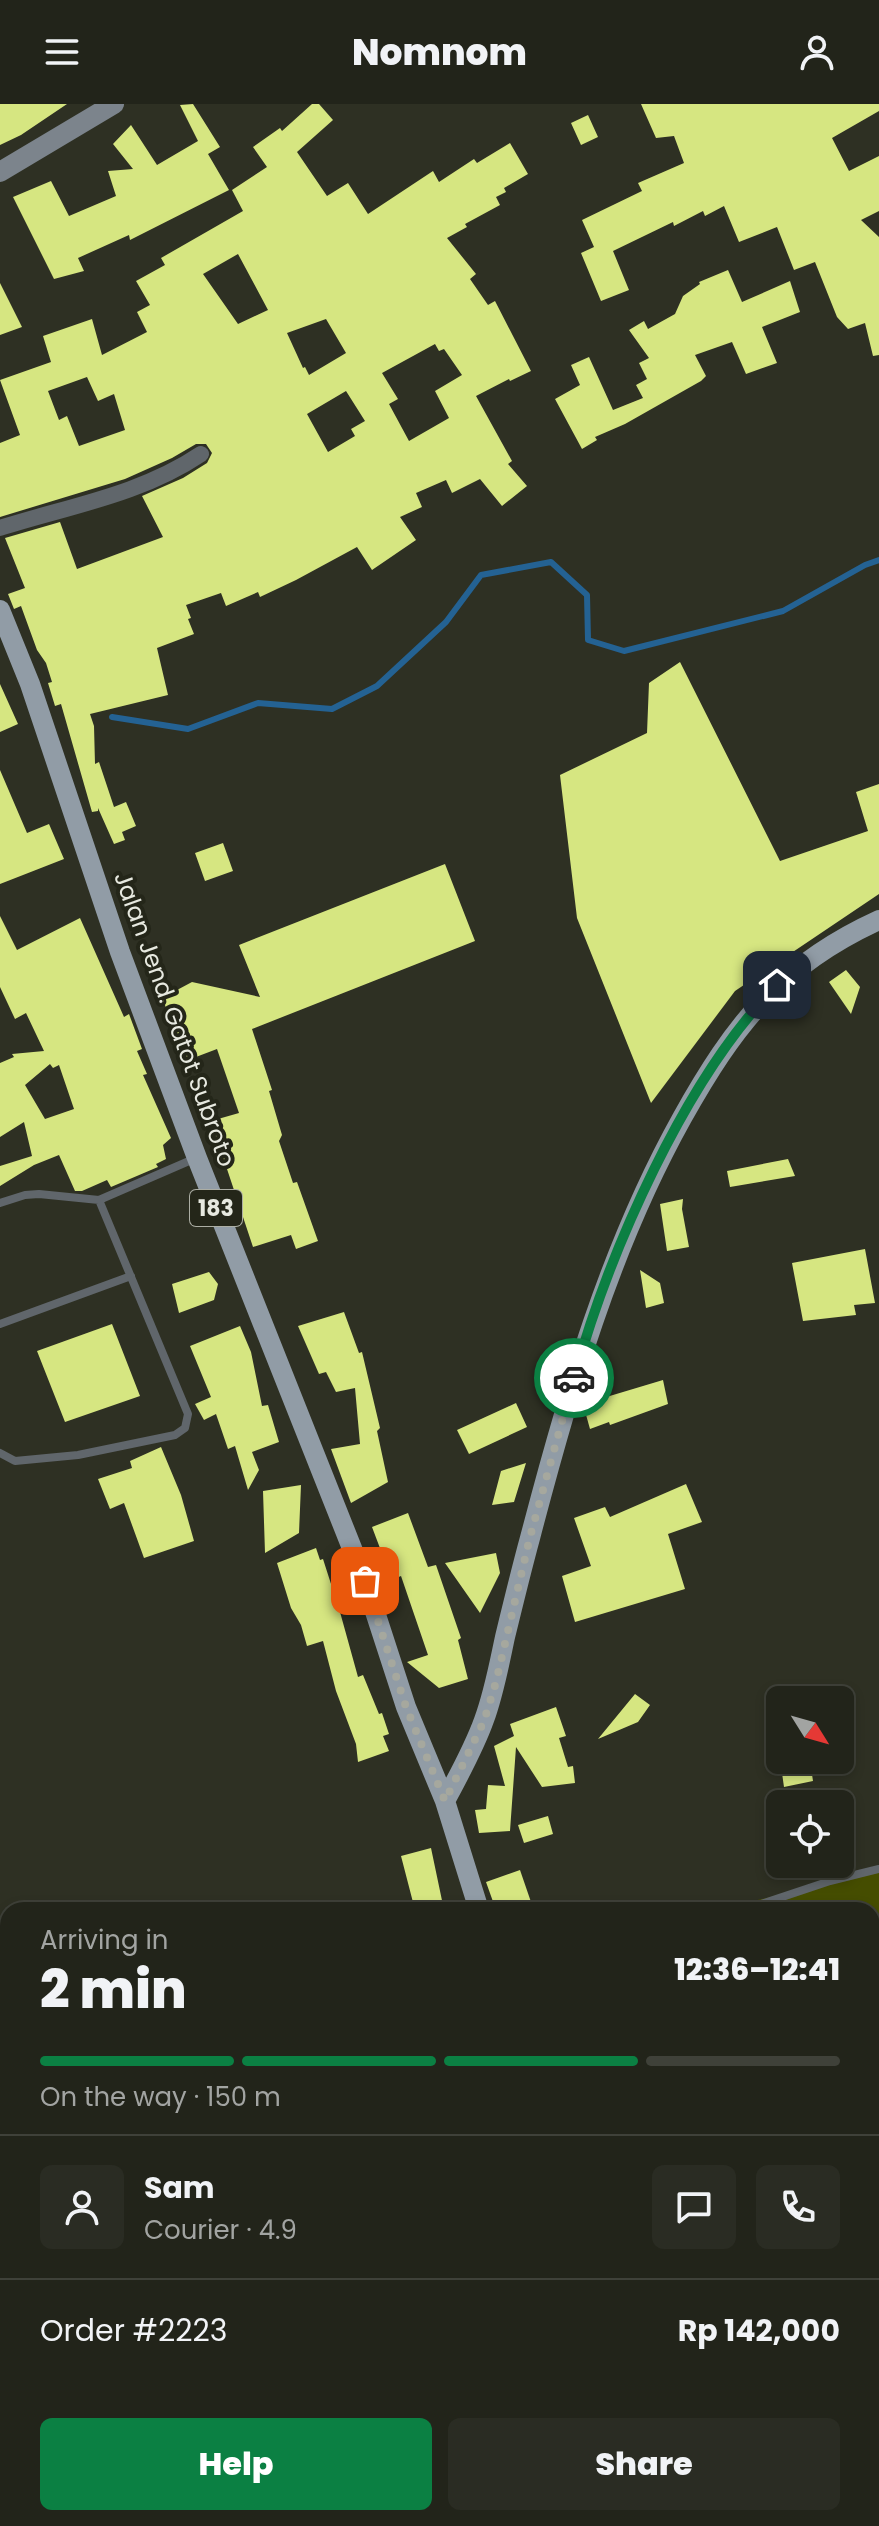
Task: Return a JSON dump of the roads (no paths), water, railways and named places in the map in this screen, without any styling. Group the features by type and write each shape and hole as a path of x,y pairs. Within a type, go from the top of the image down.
{"main road":[{"path":"0,172 114,104"},
{"name":"Jalan Jend. Gatot Subroto","path":"0,610 30,684 120,952 197,1158 365,1581 406,1707 445,1801 477,1902"},
{"path":"445,1801 484,1721 496,1682 530,1537 587,1337 620,1247 659,1161 715,1064 758,1004 805,963 879,920"}],"street":[{"path":"0,528 105,499 172,472 201,454"}],"lane":[{"path":"0,1203 39,1194 99,1200 197,1158"},
{"path":"0,1453 15,1461 78,1455 175,1435 185,1428 188,1414 99,1200"},
{"path":"0,1324 131,1276"},
{"path":"767,1902 879,1869"}],"waterway":[{"path":"112,717 188,729 258,703 332,709 377,686 446,622 481,575 551,562 587,595 588,640 624,651 783,611 879,560"}]}
